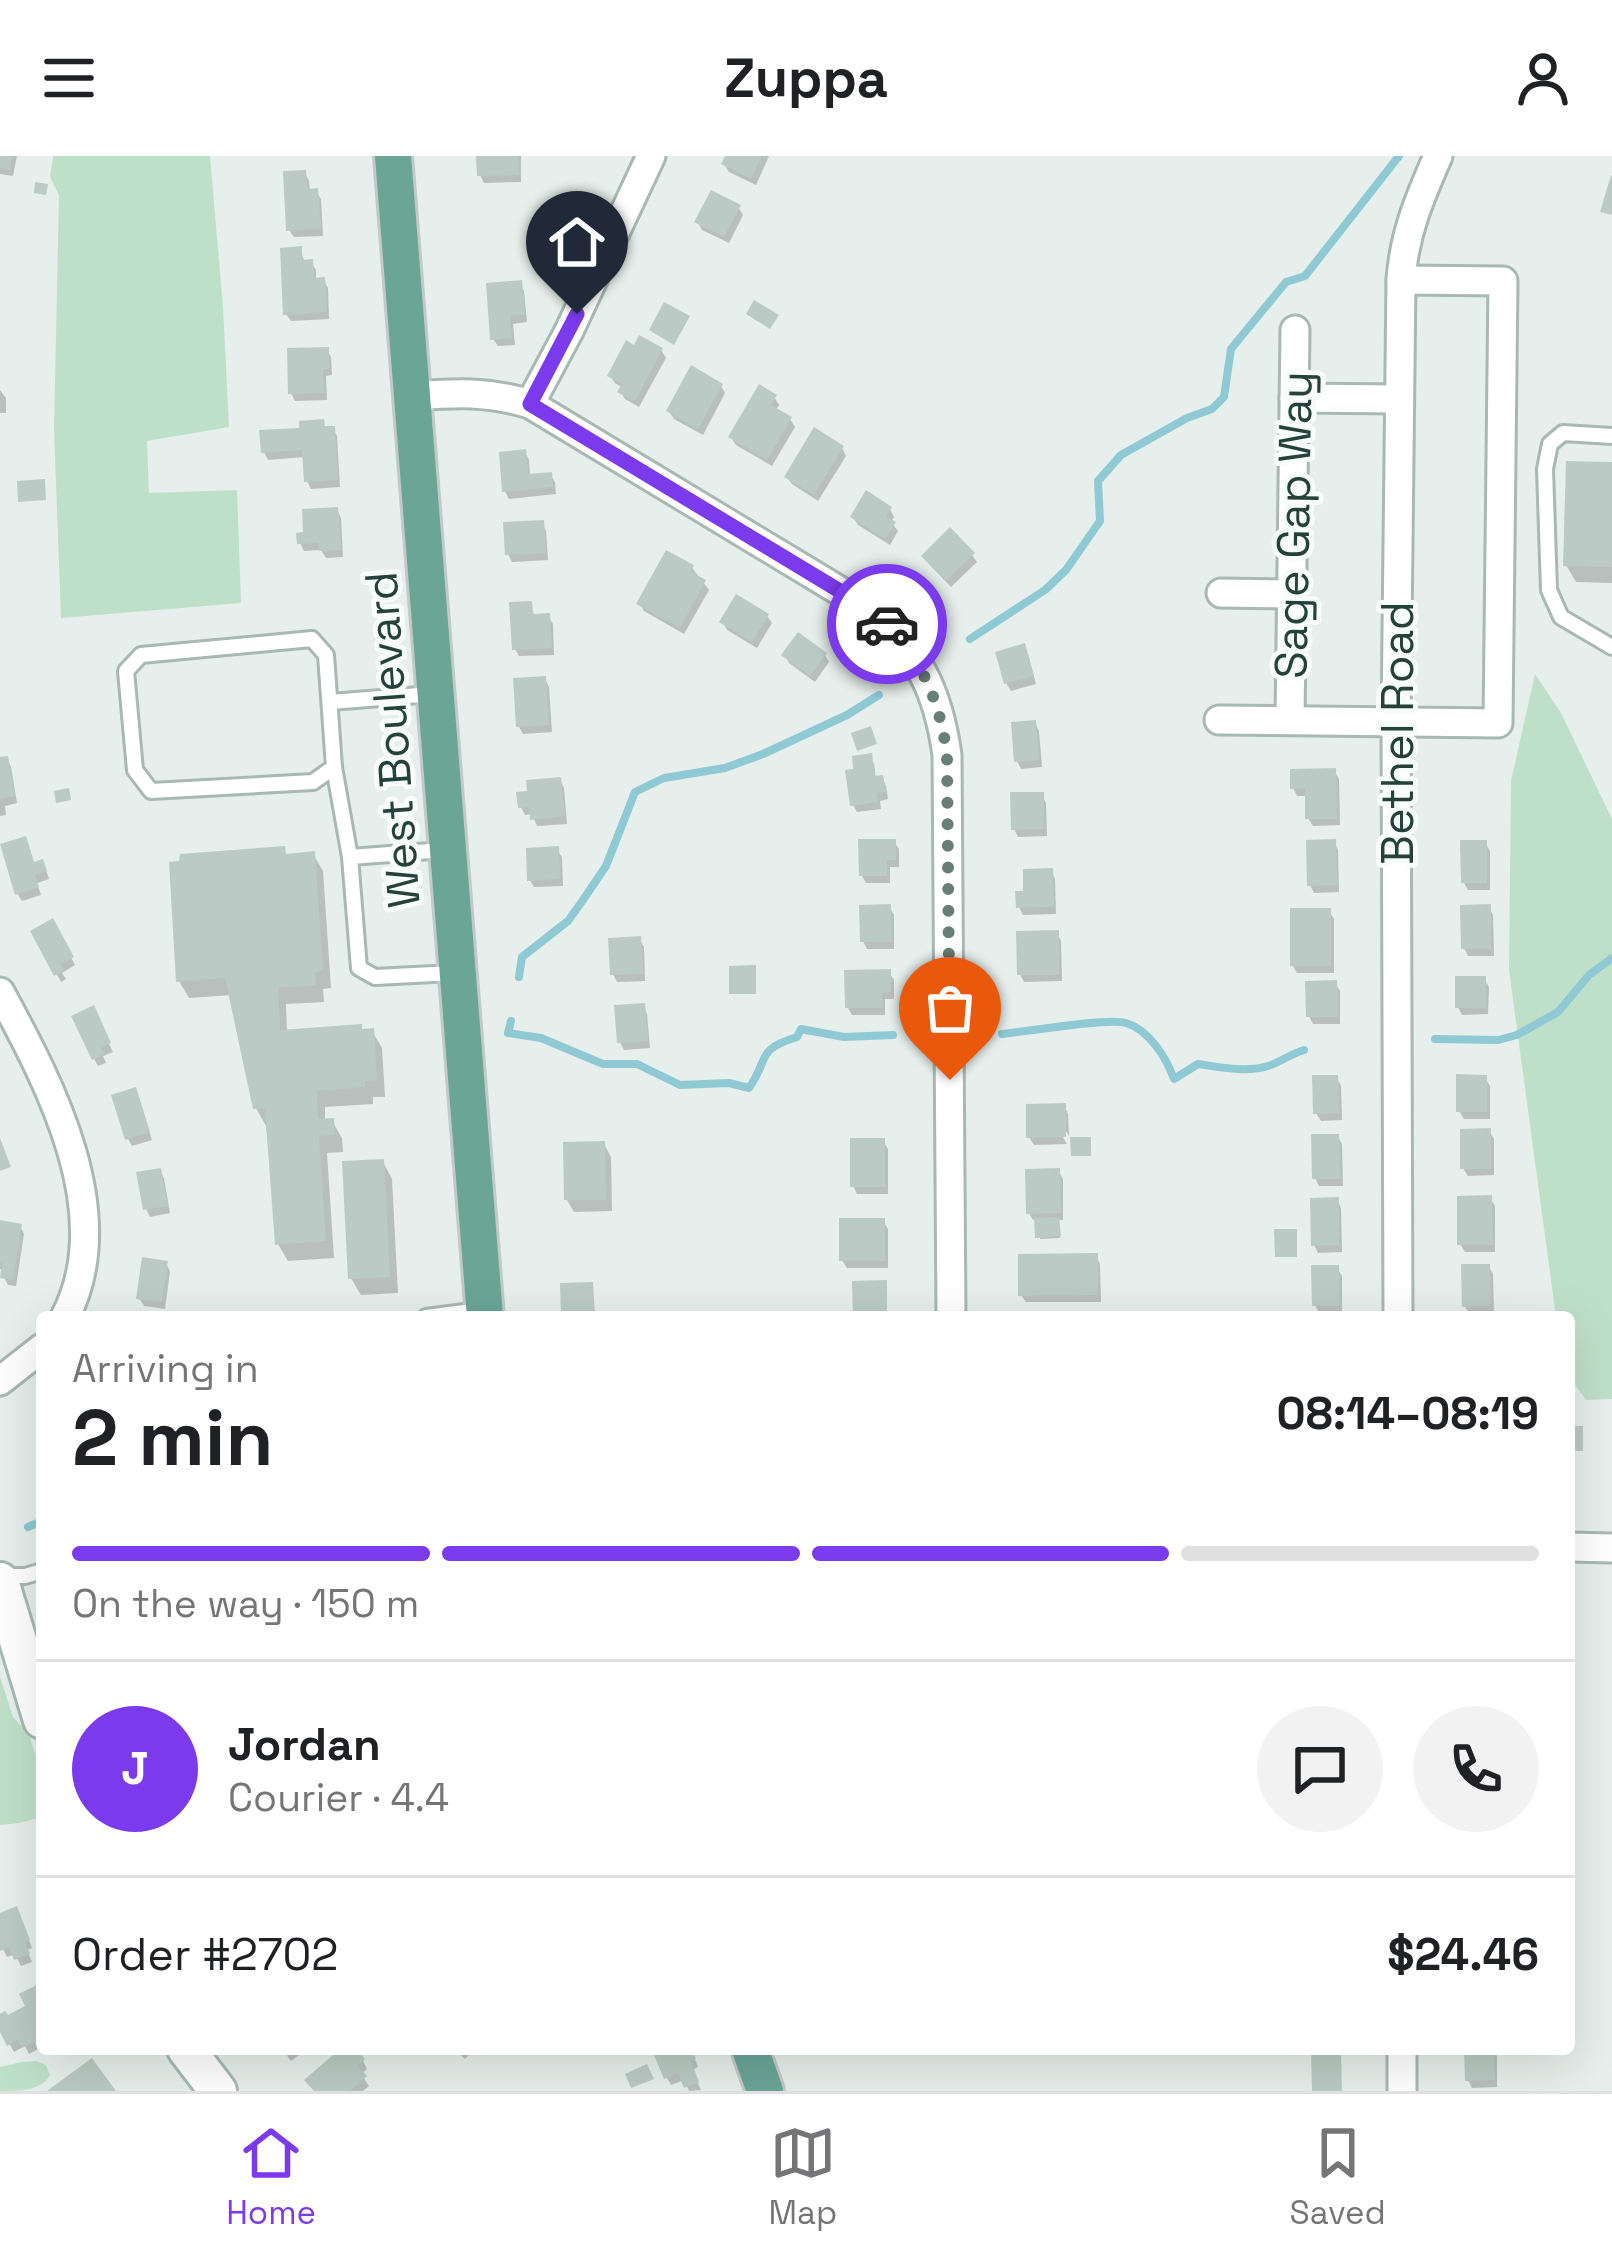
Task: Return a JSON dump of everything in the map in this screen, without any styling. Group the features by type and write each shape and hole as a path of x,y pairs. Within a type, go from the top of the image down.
{"main road":[{"name":"West Boulevard","path":"393,156 485,1311"},
{"path":"752,2055 765,2091"}],"street":[{"path":"530,404 651,156"},
{"name":"Bethel Road","path":"1398,1311 1396,721 1401,280 1411,219 1438,156"},
{"path":"1219,720 1498,722 1503,281 1401,280"},
{"name":"Sage Gap Way","path":"1290,720 1295,330"},
{"path":"413,396 476,392 530,404 868,608 913,655 931,686 947,755 951,1311"},
{"path":"1294,398 1399,398"},
{"path":"1220,593 1292,594"},
{"path":"0,992 45,1082 80,1186 86,1237 83,1268 67,1311"},
{"path":"0,1381 36,1353"},
{"path":"1575,1547 1612,1548"},
{"path":"0,1579 36,1700"},
{"path":"191,2055 218,2091"},
{"path":"1402,2055 1402,2091"}],"lane":[{"path":"1612,436 1563,434 1550,444 1545,469 1549,590 1561,617 1612,647"},
{"path":"334,767 313,782 151,791 135,770 126,671 141,656 312,639 326,655 334,767 350,857 359,968 375,977 458,973"},
{"path":"329,702 437,694"},
{"path":"350,857 449,850"},
{"path":"0,1579 36,1573"}],"green space":[{"path":"53,156 210,156 229,427 147,441 149,493 237,490 241,603 61,618 54,429 59,195 50,177"},
{"path":"1535,674 1561,713 1612,819 1612,1399 1586,1400 1575,1384 1575,1311 1555,1311 1509,970 1511,781"},
{"path":"0,1677 13,1717 29,1734 36,1758 36,1819 0,1825"},
{"path":"37,2061 46,2065 50,2075 41,2084 0,2091 0,2067"}],"building":[{"path":"0,156 12,156 10,170 0,168"},
{"path":"476,156 518,156 519,175 477,176"},
{"path":"725,156 762,156 751,179 721,164"},
{"path":"306,170 307,189 318,188 321,228 286,231 283,171"},
{"path":"1612,176 1612,215 1600,212"},
{"path":"35,182 48,184 46,195 34,193"},
{"path":"711,190 741,205 724,237 694,222"},
{"path":"302,246 302,260 313,259 314,278 325,277 327,312 283,315 280,248"},
{"path":"522,280 525,315 510,316 512,338 490,340 486,283"},
{"path":"754,300 779,315 770,329 746,314"},
{"path":"664,302 690,316 674,345 649,330"},
{"path":"639,335 663,348 635,401 617,392 622,384 607,376 626,340 634,345"},
{"path":"329,347 324,393 288,394 287,348"},
{"path":"691,365 723,384 698,429 666,411"},
{"path":"759,384 777,395 771,405 792,417 767,460 728,437"},
{"path":"324,419 325,426 335,426 338,480 304,482 302,450 261,453 259,430 299,428 299,421"},
{"path":"814,427 844,446 814,495 784,477"},
{"path":"526,449 528,474 552,472 553,487 502,492 499,452"},
{"path":"1566,461 1612,462 1612,567 1563,566"},
{"path":"45,479 46,500 18,502 17,481"},
{"path":"866,490 892,507 886,516 896,522 885,539 850,517"},
{"path":"338,507 341,550 319,551 318,543 297,544 296,533 303,532 302,509"},
{"path":"544,520 546,553 505,555 503,522"},
{"path":"950,527 975,553 946,581 921,556"},
{"path":"666,550 694,565 691,572 706,580 680,628 636,604"},
{"path":"736,594 769,614 752,642 719,622"},
{"path":"532,601 533,614 550,613 552,648 512,650 509,602"},
{"path":"798,632 827,653 810,676 781,655"},
{"path":"1025,643 1034,676 1004,684 995,652"},
{"path":"546,676 549,725 516,727 513,678"},
{"path":"1036,720 1039,760 1014,762 1011,722"},
{"path":"871,726 877,744 857,751 851,733"},
{"path":"872,753 875,776 883,775 886,792 877,793 878,802 850,806 845,770 853,769 852,756"},
{"path":"8,756 15,796 0,799 0,757"},
{"path":"1336,768 1337,819 1305,819 1305,789 1290,789 1290,769"},
{"path":"561,777 565,816 530,820 529,807 518,808 516,792 527,791 526,780"},
{"path":"69,788 71,800 56,803 54,791"},
{"path":"1010,792 1044,792 1044,829 1011,830"},
{"path":"26,836 34,862 43,859 47,871 35,875 39,887 15,895 0,844"},
{"path":"858,839 896,839 896,860 887,860 887,876 859,876"},
{"path":"1336,839 1337,885 1307,886 1306,840"},
{"path":"1460,840 1487,840 1487,883 1461,883"},
{"path":"285,846 286,854 315,851 323,971 315,972 316,985 278,988 280,1030 362,1024 362,1029 374,1028 377,1080 365,1081 365,1087 317,1091 318,1119 334,1118 335,1135 319,1136 326,1241 275,1245 265,1109 253,1109 225,978 176,982 169,862 179,861 180,854"},
{"path":"559,846 560,879 527,881 526,848"},
{"path":"1053,868 1054,907 1016,908 1015,891 1023,891 1023,869"},
{"path":"891,904 892,942 860,942 859,905"},
{"path":"1491,904 1491,949 1461,949 1460,905"},
{"path":"1290,908 1331,908 1331,966 1290,966"},
{"path":"53,918 74,957 61,964 64,970 54,976 30,931"},
{"path":"1059,930 1059,975 1017,975 1016,931"},
{"path":"641,936 643,974 610,975 608,938"},
{"path":"756,965 756,994 729,994 729,966"},
{"path":"891,969 891,992 882,993 883,1008 845,1008 844,970"},
{"path":"1455,976 1486,976 1486,1008 1455,1008"},
{"path":"1337,980 1338,1017 1306,1017 1305,981"},
{"path":"645,1003 648,1041 617,1043 614,1005"},
{"path":"94,1005 111,1043 92,1060 71,1016"},
{"path":"1456,1074 1487,1075 1487,1112 1456,1112"},
{"path":"1312,1075 1338,1075 1339,1113 1313,1114"},
{"path":"136,1087 150,1132 125,1140 111,1095"},
{"path":"1066,1103 1066,1137 1026,1138 1026,1104"},
{"path":"1491,1128 1491,1169 1460,1169 1460,1129"},
{"path":"1311,1134 1339,1134 1340,1179 1312,1179"},
{"path":"1070,1137 1091,1137 1091,1156 1071,1156"},
{"path":"0,1138 11,1167 0,1171"},
{"path":"850,1138 885,1138 885,1187 850,1187"},
{"path":"605,1141 606,1200 564,1200 563,1142"},
{"path":"384,1159 390,1277 348,1279 342,1161"},
{"path":"161,1168 168,1206 143,1210 136,1172"},
{"path":"1060,1168 1061,1213 1026,1214 1025,1169"},
{"path":"1492,1195 1493,1245 1457,1245 1457,1196"},
{"path":"1339,1197 1339,1245 1311,1246 1310,1198"},
{"path":"1059,1217 1061,1236 1035,1238 1034,1218"},
{"path":"839,1218 885,1218 885,1261 839,1261"},
{"path":"0,1220 22,1224 13,1280 0,1278"},
{"path":"1274,1229 1297,1229 1297,1257 1275,1257"},
{"path":"1098,1253 1098,1295 1018,1296 1018,1254"},
{"path":"142,1257 168,1261 162,1302 136,1299"},
{"path":"1461,1264 1490,1264 1491,1306 1462,1307"},
{"path":"1311,1265 1339,1265 1340,1306 1312,1306"},
{"path":"887,1280 887,1311 853,1311 852,1281"},
{"path":"593,1282 595,1311 561,1311 560,1283"},
{"path":"1575,1426 1583,1426 1583,1451 1575,1451"},
{"path":"17,1906 30,1940 25,1942 30,1954 14,1960 9,1947 0,1951 0,1913"},
{"path":"36,1985 36,2040 22,2048 18,2040 7,2046 0,2032 0,2014 25,2006 19,1994"},
{"path":"333,2055 365,2059 358,2066 367,2076 350,2091 314,2091 304,2080"},
{"path":"654,2055 694,2055 691,2061 699,2082 684,2088 678,2073 664,2079"},
{"path":"1311,2055 1341,2055 1342,2091 1312,2091"},
{"path":"1464,2055 1494,2055 1495,2080 1465,2081"},
{"path":"92,2058 116,2091 47,2091"},
{"path":"647,2064 654,2079 631,2088 625,2074"}],"waterway":[{"path":"970,639 1045,590 1066,570 1100,521 1098,481 1121,455 1212,409 1224,397 1231,349 1286,282 1305,276 1399,156"},
{"path":"519,977 522,957 568,921 606,866 635,792 664,778 725,768 763,754 879,695"},
{"path":"1435,1039 1498,1040 1517,1035 1558,1012 1589,975 1612,958"},
{"path":"511,1021 508,1033 541,1038 603,1064 637,1064 680,1085 729,1083 749,1088 769,1051 797,1037 801,1029 844,1037 893,1035"},
{"path":"1002,1034 1126,1023 1156,1045 1174,1079 1198,1064 1260,1068 1304,1050"},
{"path":"28,1527 36,1524"}],"way so far":[{"path":"887,624 931,686 947,755 950,1080"}],"route":[{"path":"577,314 530,404 868,608 887,624"}]}
